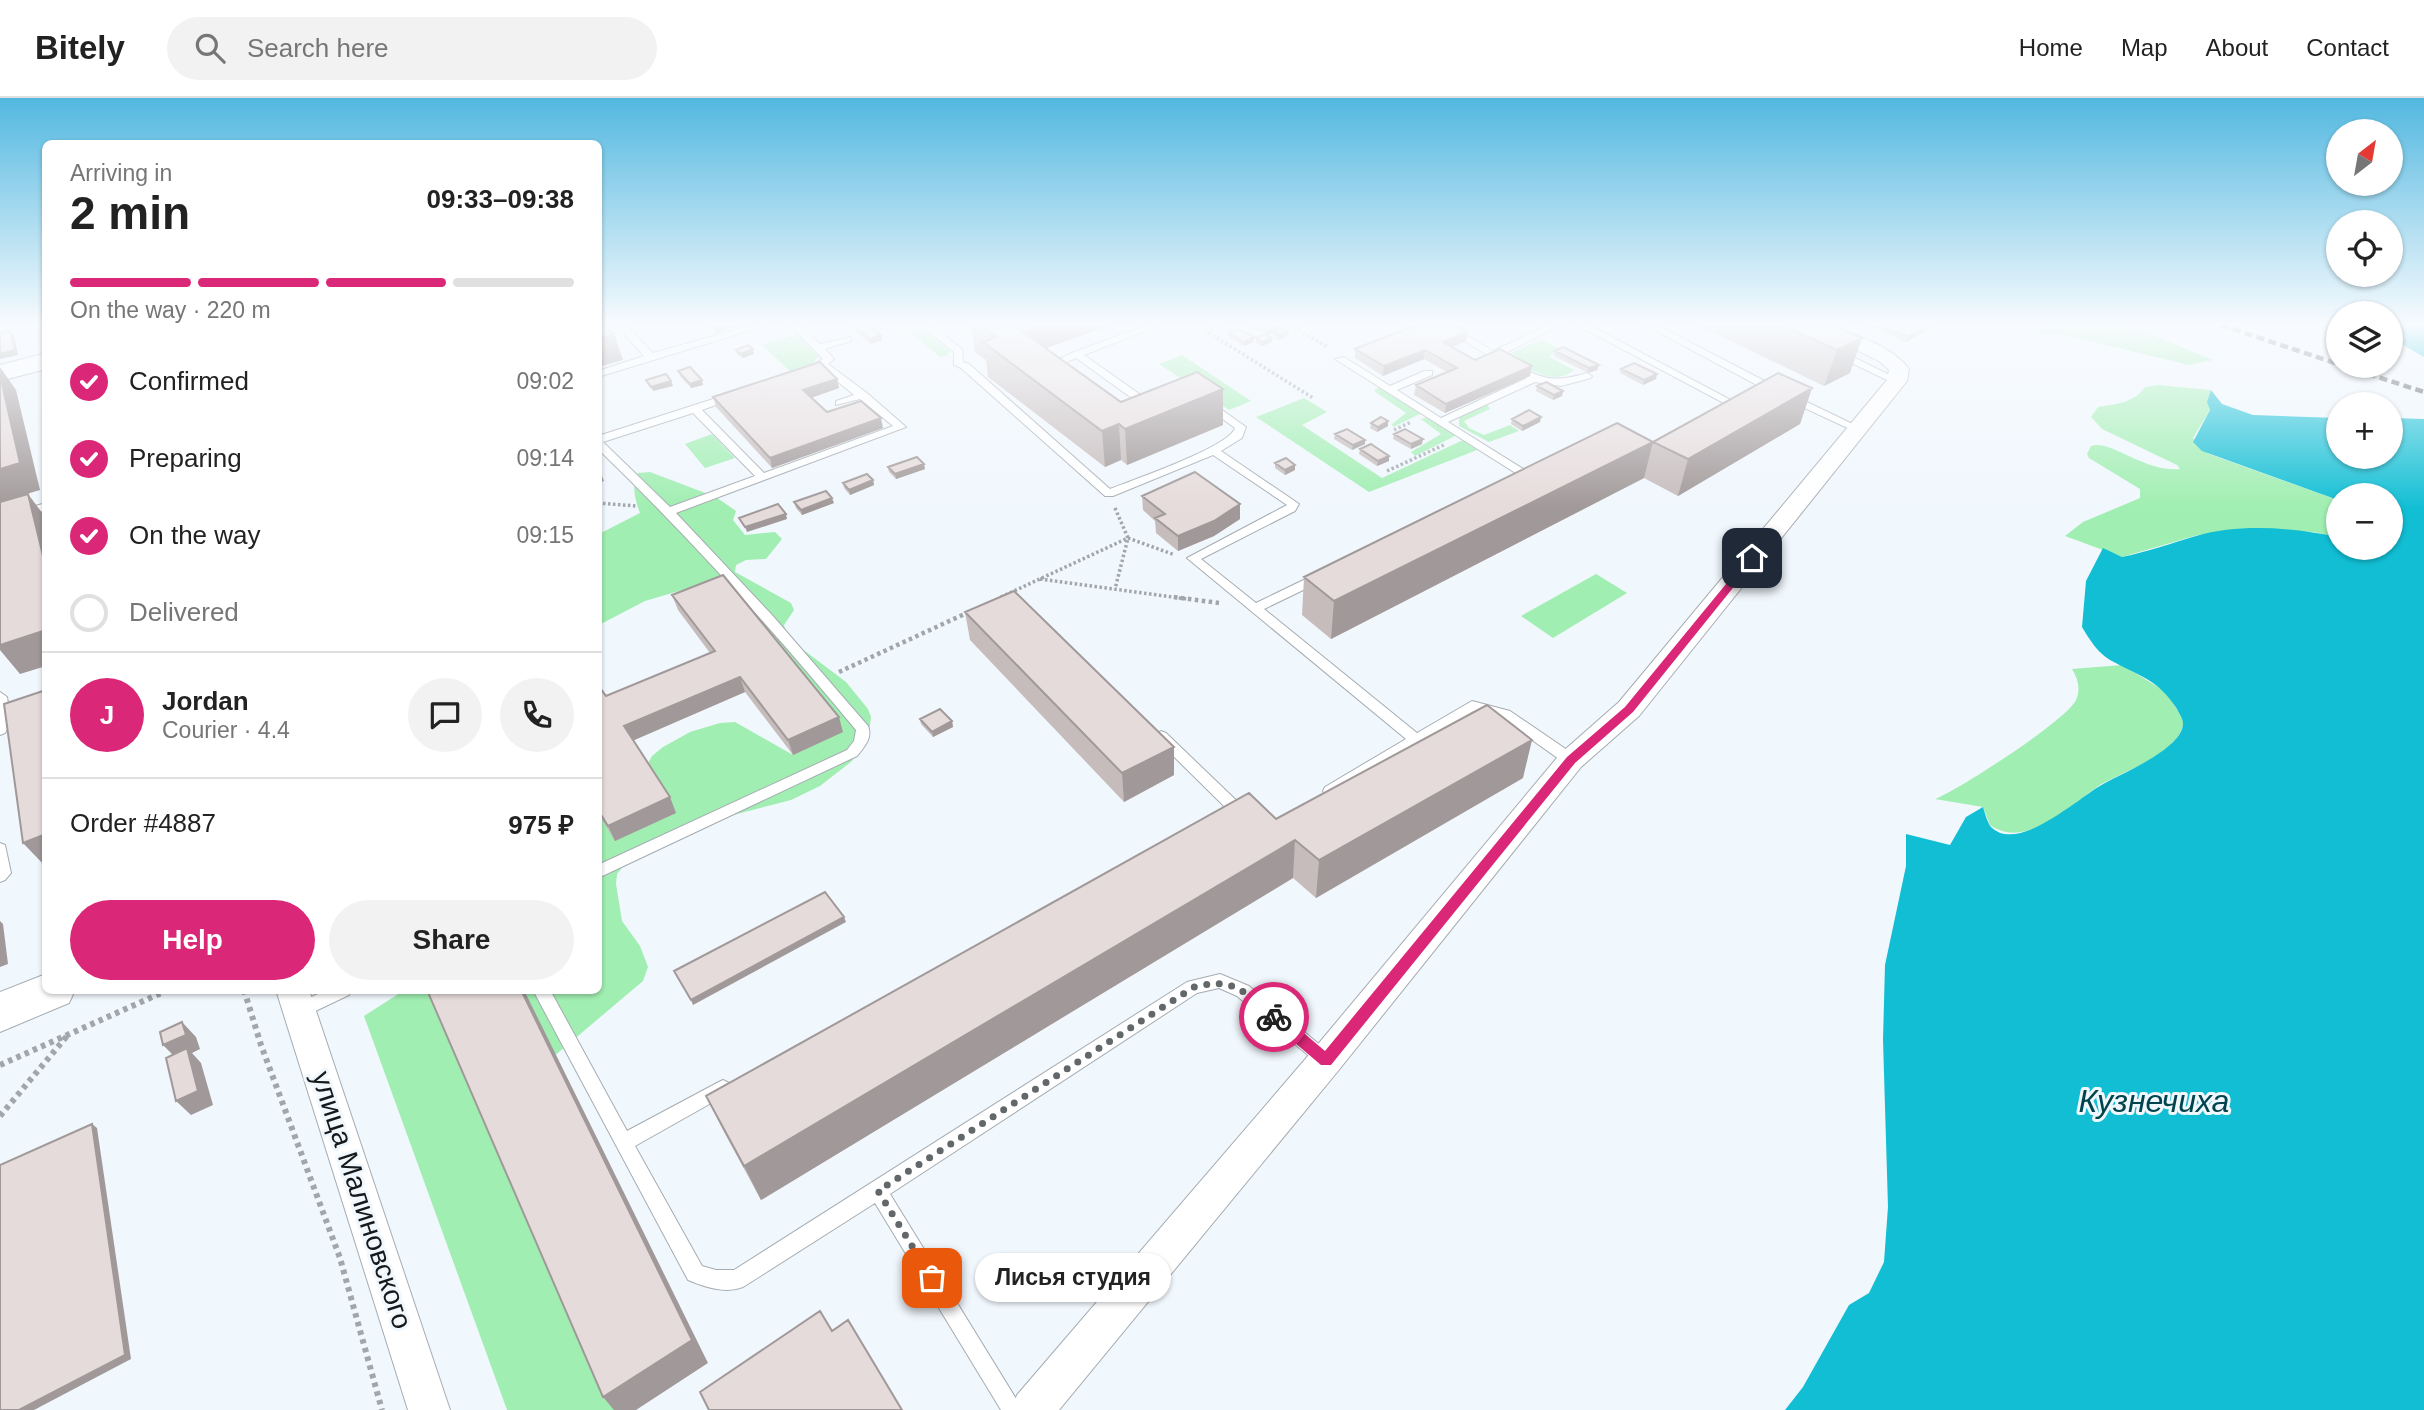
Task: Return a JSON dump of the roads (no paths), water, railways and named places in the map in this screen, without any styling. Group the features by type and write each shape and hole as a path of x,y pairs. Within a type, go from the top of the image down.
{"street":[{"path":"1032,1410 1326,1060 1571,760 1629,709 1892,386"},
{"path":"0,1013 44,994"},
{"name":"улица Малиновского","path":"296,1000 429,1410"}],"lane":[{"path":"670,511 901,427 851,386"},
{"path":"988,386 1109,494 1214,451 1238,436 1241,427 1208,404 1196,400"},
{"path":"1122,386 1160,413 1148,418"},
{"path":"1383,386 1463,437 1535,474 1517,483"},
{"path":"1389,390 1397,386"},
{"path":"1440,422 1517,386"},
{"path":"1691,386 1734,410 1762,396"},
{"path":"1747,386 1762,396 1858,429"},
{"path":"602,440 746,391"},
{"path":"840,403 863,395"},
{"path":"695,409 761,476"},
{"path":"602,445 739,583 863,729 861,742 852,753 602,870"},
{"path":"1214,451 1293,504 1291,509 1193,558 1416,740"},
{"path":"0,520 42,507"},
{"path":"1256,608 1330,572"},
{"path":"0,697 4,721 0,730"},
{"path":"1310,803 1472,706 1505,714 1571,760"},
{"path":"1147,723 1229,811 1251,821"},
{"path":"0,849 3,873 0,876"},
{"path":"543,994 695,1273 716,1280 736,1280 1194,987 1220,981 1243,990 1326,1060"},
{"path":"296,1000 324,994"},
{"path":"623,1143 733,1082"},
{"path":"878,1191 1013,1410"}],"water":[{"name":"Кузнечиха","path":"2211,390 2222,404 2253,415 2326,418 2326,469 2403,469 2403,418 2424,419 2424,1410 1785,1410 1803,1387 1849,1305 1869,1293 1884,1262 1888,1207 1883,1040 1885,965 1906,866 1906,834 1950,845 1966,817 1983,807 1991,827 2003,834 2017,834 2033,829 2105,783 2151,759 2174,742 2181,732 2182,718 2163,691 2147,679 2106,657 2082,627 2086,581 2103,548 2122,557 2213,532 2249,528 2286,529 2326,535 2326,560 2403,560 2403,483 2326,483 2326,496 2202,451 2193,442 2210,410 2207,402"}],"railway":[{"path":"2406,386 2424,392"}],"place":[{"name":"Лисья студия","path":"932,1278"}]}
